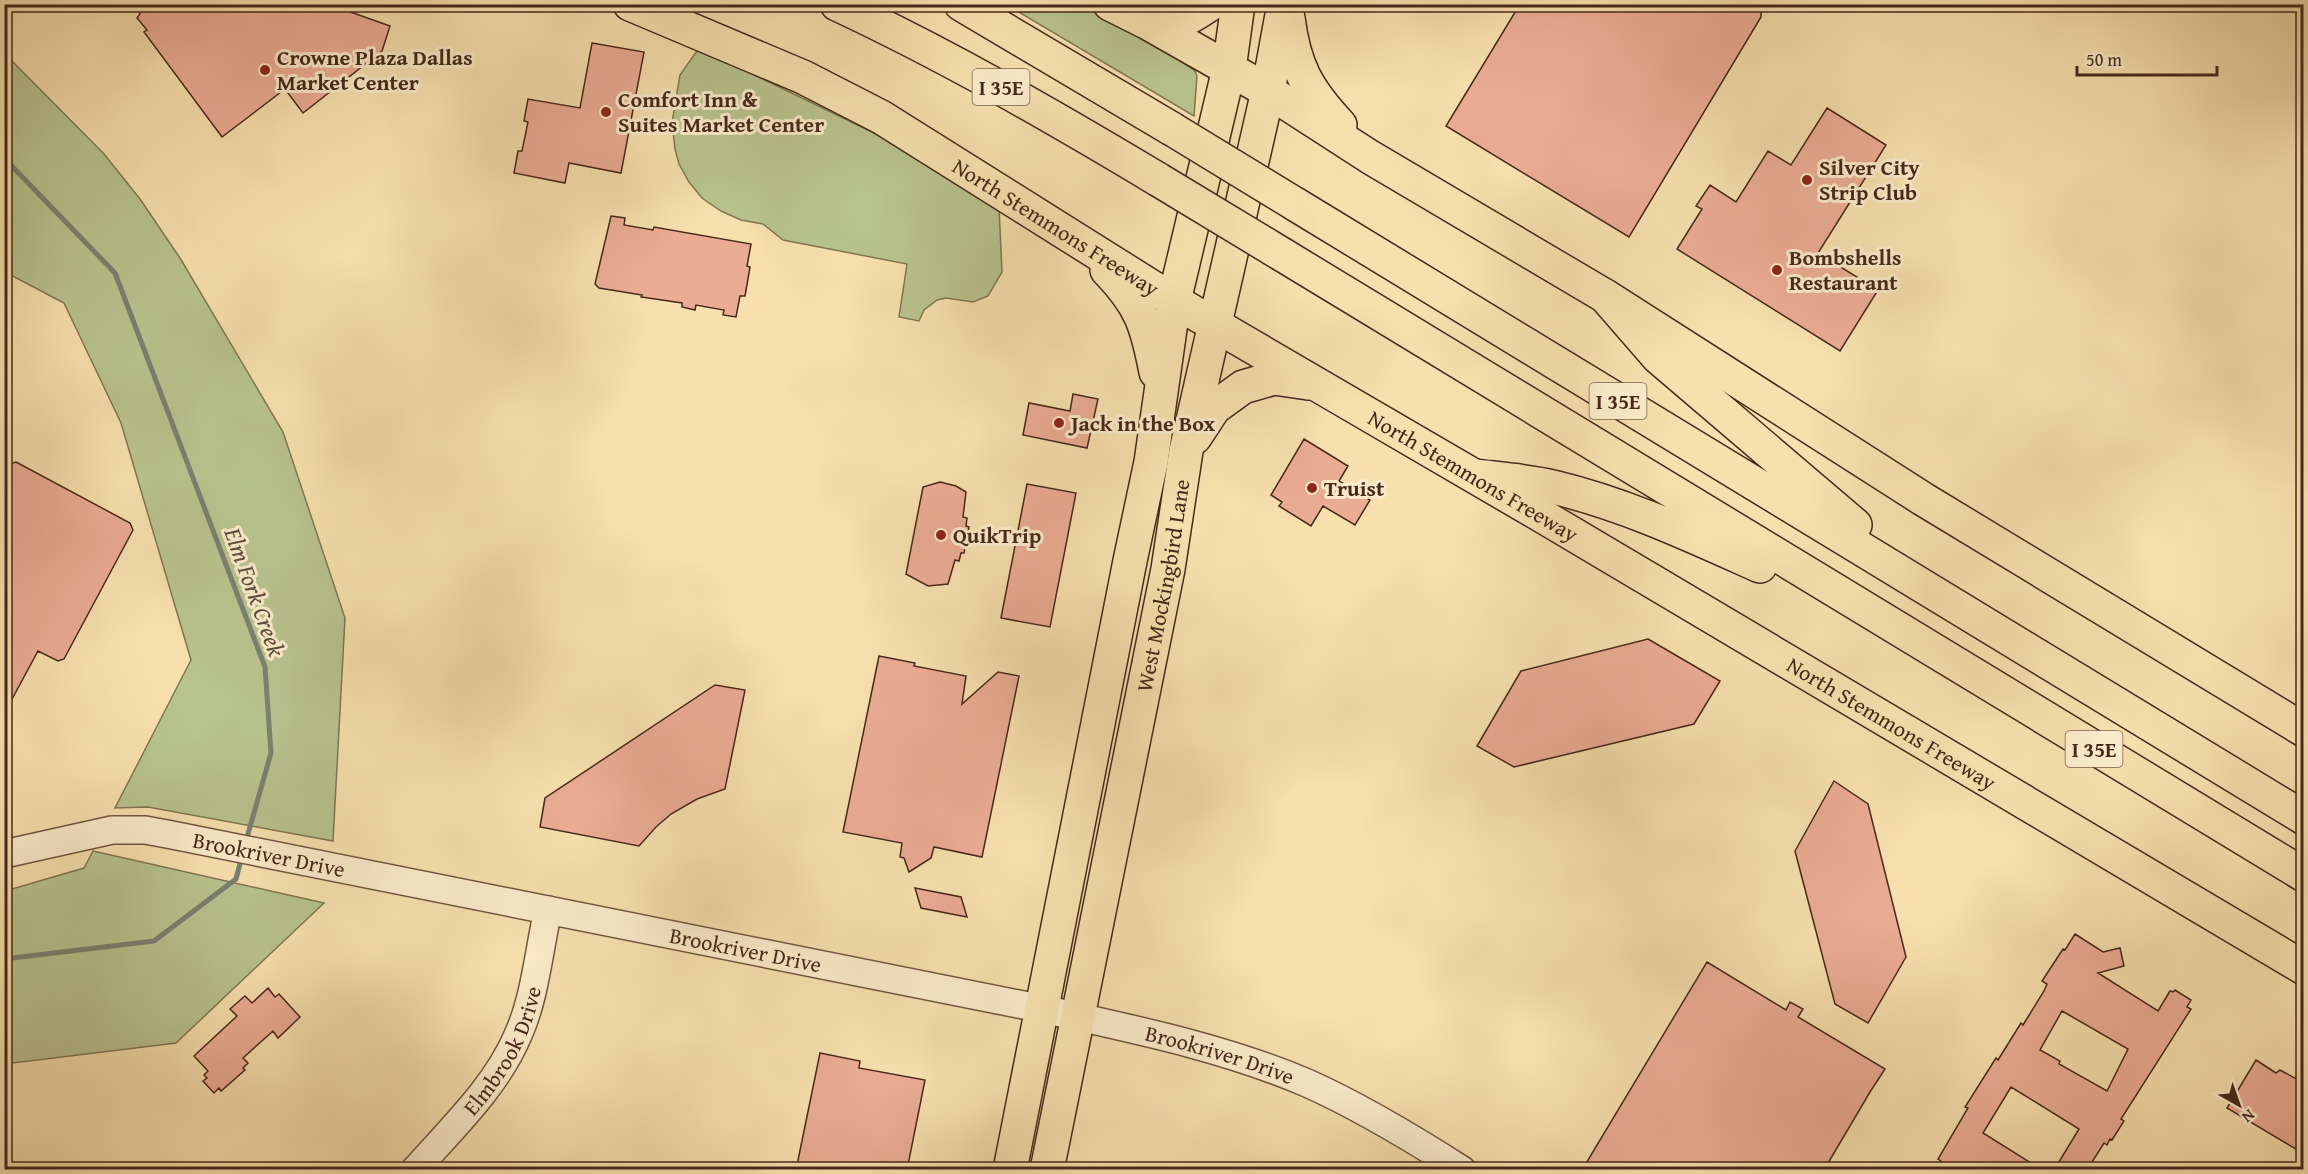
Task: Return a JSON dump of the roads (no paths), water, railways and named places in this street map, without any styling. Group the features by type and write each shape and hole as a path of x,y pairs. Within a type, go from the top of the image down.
{"main road":[{"name":"North Stemmons Freeway","path":"630,4 802,77 881,117 1174,301 1475,476 2304,968"},
{"name":"I 35E","path":"837,4 986,79 1158,180 2304,875"},
{"name":"I 35E","path":"961,4 1172,129 2304,818"},
{"path":"1110,4 1268,91 1370,157 1605,296 1923,499 2304,730"},
{"path":"1148,23 1169,25 1191,17 1210,4"},
{"name":"West Mockingbird Lane","path":"1010,1170 1151,462 1174,301 1229,69 1238,4"},
{"path":"1286,4 1292,44 1299,70 1308,87 1317,102 1370,157"},
{"name":"West Mockingbird Lane","path":"1047,1170 1168,569 1186,452 1216,326 1286,4"},
{"path":"1068,234 1109,271 1132,296 1148,332 1161,388"},
{"path":"1605,296 1658,357 1763,449 1941,598"},
{"path":"1186,452 1214,408 1243,387 1274,378 1316,384"},
{"path":"1475,476 1552,486 1614,506 1674,528 1885,622"},
{"path":"1130,561 1168,569"}],"street":[{"name":"Brookriver Drive","path":"4,854 112,830 167,834 1043,1009 1183,1042 1306,1083 1373,1116 1462,1170"},
{"name":"Elmbrook Drive","path":"415,1170 488,1086 519,1035 528,1005 548,910"}],"waterway":[{"name":"Elm Fork Creek","path":"4,158 115,273 265,667 271,753 246,841"},
{"name":"Elm Fork Creek","path":"4,959 154,941 236,879 242,856"}],"place":[{"name":"Crowne Plaza Dallas Market Center","path":"265,70"},
{"name":"Comfort Inn & Suites Market Center","path":"606,112"},
{"name":"Silver City Strip Club","path":"1807,180"},
{"name":"Bombshells Restaurant","path":"1777,270"},
{"name":"Jack in the Box","path":"1059,423"},
{"name":"Truist","path":"1312,488"},
{"name":"QuikTrip","path":"941,535"}]}
